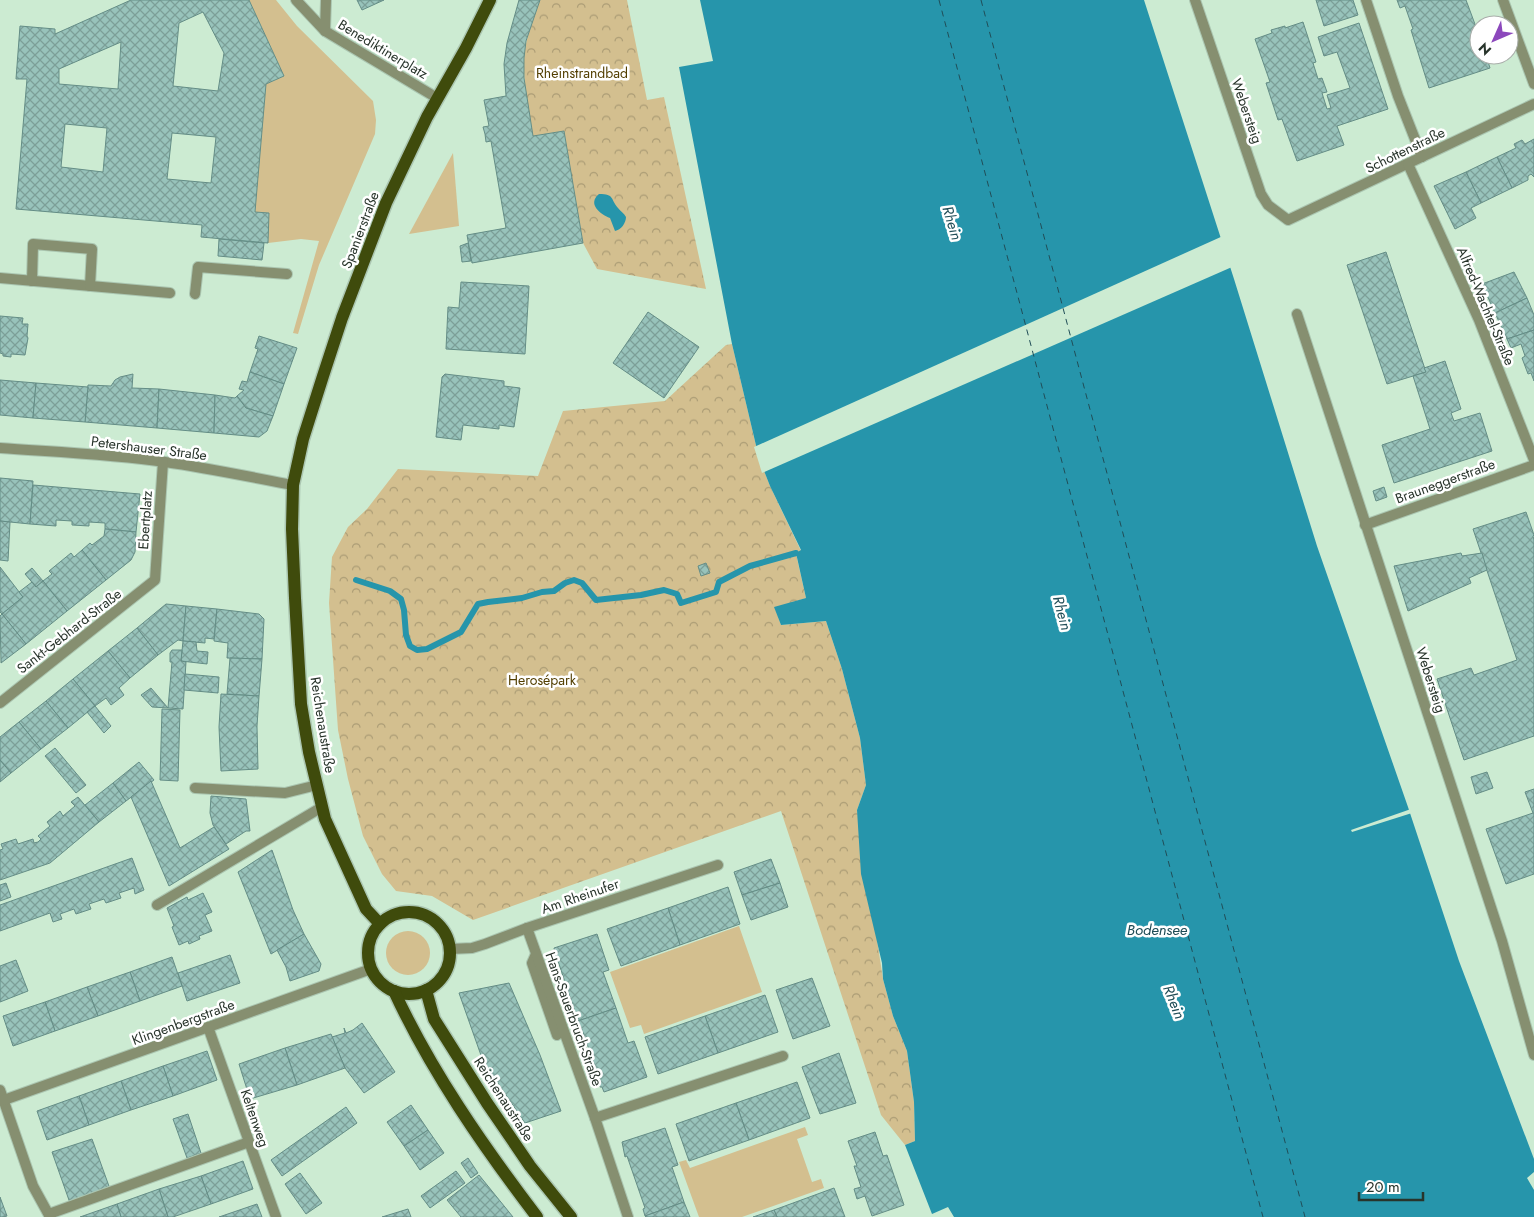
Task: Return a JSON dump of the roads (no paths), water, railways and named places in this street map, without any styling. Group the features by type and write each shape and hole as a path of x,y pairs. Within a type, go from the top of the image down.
{"main road":[{"name":"Spanierstraße","path":"293,485 305,433 342,318 386,203 437,98 466,48 490,0"},
{"name":"Reichenaustraße","path":"293,485 294,580 301,704 309,752 325,819 366,909 380,924"},
{"path":"394,991 410,993 426,990 442,978 447,969 450,949 448,939 443,930 428,917 408,912 398,914 380,924 374,932 368,952 372,969 378,979 394,991 409,1023 452,1095 537,1217"},
{"name":"Reichenaustraße","path":"426,990 434,1019 482,1095 530,1166 571,1217"}],"street":[{"name":"Benediktinerplatz","path":"296,0 325,31 437,98"},
{"path":"325,31 326,0"},
{"name":"Webersteig","path":"1195,0 1261,194 1268,205 1288,220"},
{"path":"1366,0 1398,96 1422,157"},
{"path":"1503,0 1534,84"},
{"name":"Schottenstraße","path":"1288,220 1534,104"},
{"name":"Alfred-Wachtel-Straße","path":"1408,164 1479,320 1534,460"},
{"path":"32,281 33,244 92,248 90,286"},
{"path":"194,294 198,267 287,274"},
{"path":"0,278 170,293"},
{"name":"Webersteig","path":"1296,314 1502,941 1534,1056"},
{"name":"Petershauser Straße","path":"0,448 163,462 293,485"},
{"name":"Ebertplatz","path":"155,580 163,462"},
{"name":"Brauneggerstraße","path":"1366,524 1534,465"},
{"name":"Sankt-Gebhard-Straße","path":"0,703 155,580"},
{"path":"195,788 285,793 317,785"},
{"path":"157,905 322,807"},
{"name":"Am Rheinufer","path":"450,949 472,948 718,864"},
{"name":"Hans-Sauerbruch-Straße","path":"527,928 595,1118 628,1217"},
{"path":"536,954 532,964 557,1035"},
{"name":"Klingenbergstraße","path":"4,1100 372,969"},
{"name":"Keltenweg","path":"208,1027 276,1217"},
{"path":"595,1118 783,1056"},
{"path":"0,1090 33,1186 49,1216 249,1142"}],"water":[{"name":"Bodensee","path":"700,0 1144,0 1234,279 1317,546 1408,807 1459,961 1534,1159 1534,1172 1527,1178 1534,1190 1534,1217 954,1217 948,1207 932,1214 905,1145 915,1141 914,1102 907,1051 893,1016 883,979 882,963 861,874 857,810 866,785 860,738 842,669 826,621 781,625 774,607 806,598 796,553 801,550 770,486 759,458 732,344 679,67 713,61"},
{"path":"599,194 610,196 626,217 623,226 615,231 610,218 596,208 594,201"}],"waterway":[{"path":"356,580 390,591 401,599 406,635 410,646 417,650 427,649 461,632 478,604 522,598 542,592 554,591 565,583 574,580 582,583 596,600 641,595 664,590 677,594 681,603 716,592 719,582 750,566 796,553"}],"park label":[{"name":"Rheinstrandbad","path":"582,73"},
{"name":"Herosépark","path":"542,680"}],"water label":[{"name":"Rhein","path":"952,223"},
{"name":"Rhein","path":"1062,613"},
{"name":"Rhein","path":"1174,1002"}]}
